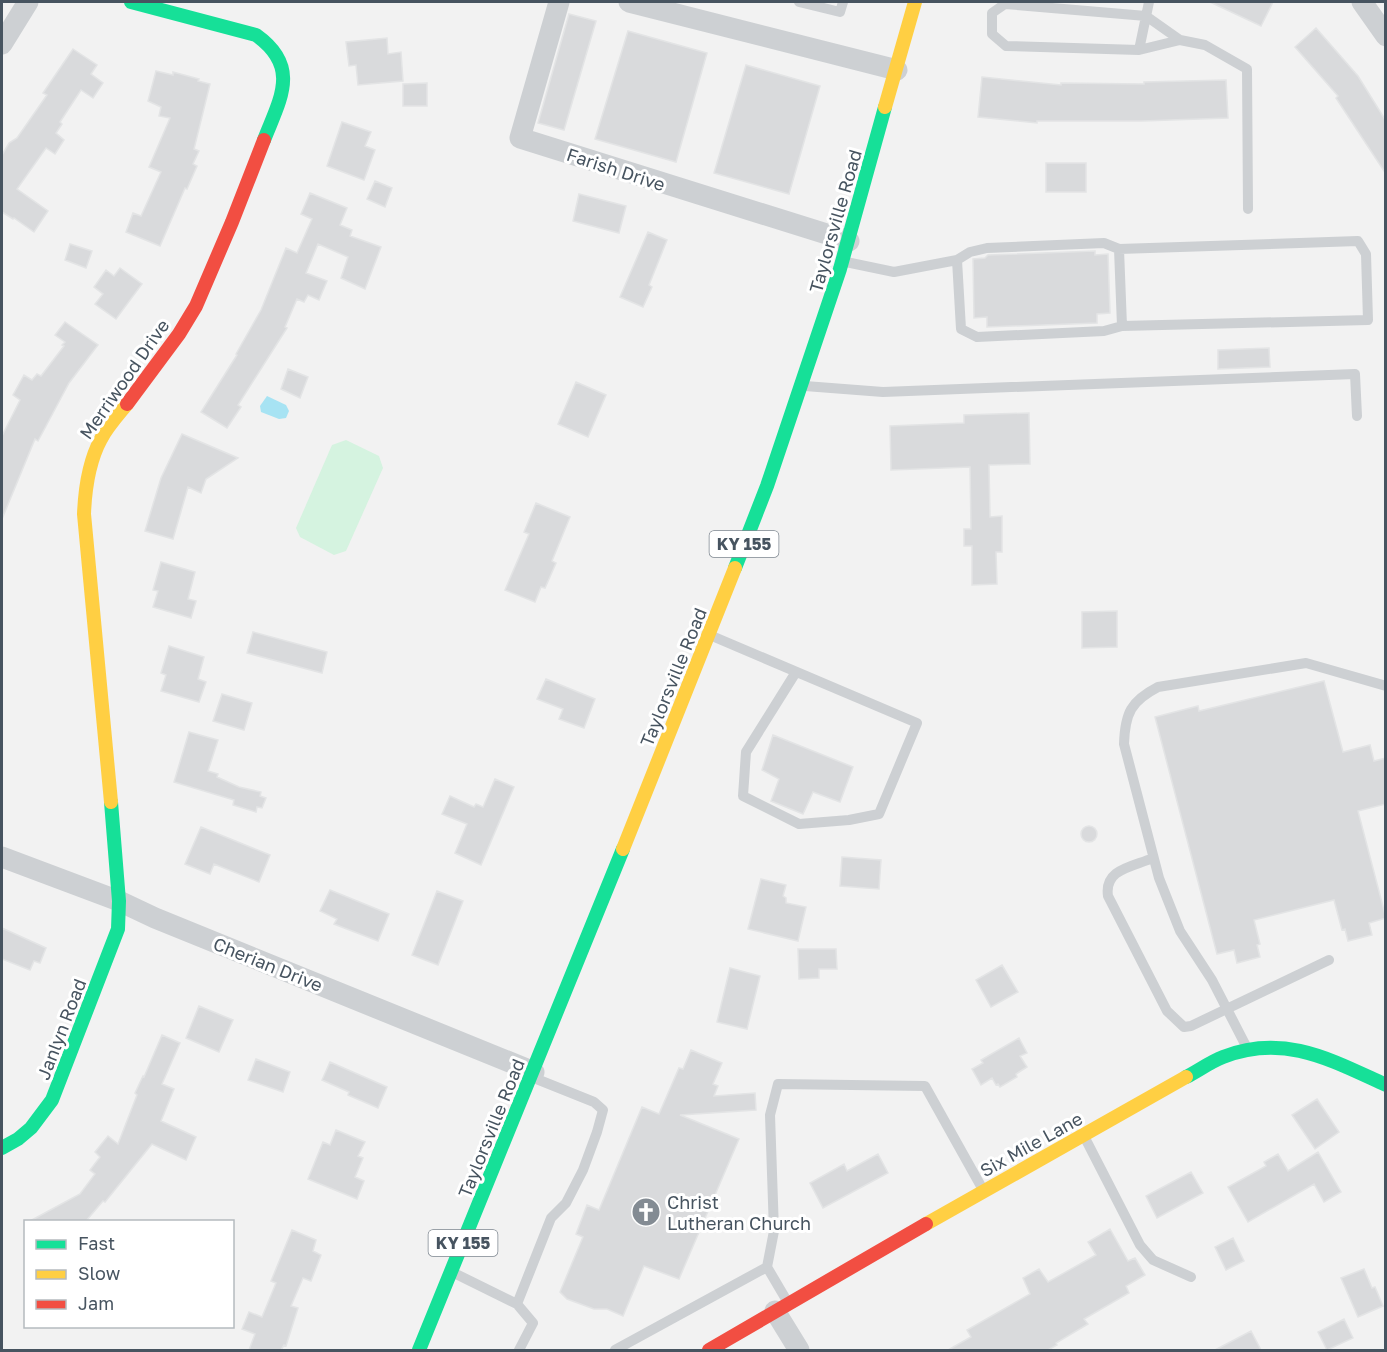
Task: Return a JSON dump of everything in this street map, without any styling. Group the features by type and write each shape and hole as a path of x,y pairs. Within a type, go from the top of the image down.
{"street":[{"path":"2,44 28,2"},
{"name":"Merriwood Drive","path":"119,901 84,525 87,476 101,438 179,334 196,306 278,107 284,77 276,52 269,43 256,35 131,2"},
{"name":"Farish Drive","path":"559,2 520,138 642,178 846,251"},
{"path":"629,2 897,70"},
{"name":"Taylorsville Road","path":"419,1350 533,1075 553,1019 767,486 846,251 915,2"},
{"path":"1362,2 1386,36"},
{"name":"Cherian Drive","path":"2,857 119,901 166,923 533,1075"},
{"name":"Janlyn Road","path":"2,1148 21,1138 42,1118 60,1085 118,929 119,901"},
{"name":"Six Mile Lane","path":"709,1350 984,1191 1221,1058 1247,1049 1270,1045 1300,1049 1386,1085"},
{"path":"782,1308 799,1350"}],"lane":[{"path":"799,2 840,12 843,2"},
{"path":"1139,50 1149,2"},
{"path":"1180,40 1146,15 1005,4 992,13 992,34 1006,46 1139,50 1180,40 1205,45 1247,69 1248,209"},
{"path":"846,251 894,272 957,260 970,252 987,248 1104,243 1119,249 1358,241 1366,254 1368,320 1122,326 1104,331 977,337 961,329 957,260"},
{"path":"1119,249 1122,326"},
{"path":"802,385 883,392 1355,374 1357,416"},
{"path":"709,635 917,723 879,814 849,820 799,824 742,796 746,752 796,672"},
{"path":"1247,1049 1212,981 1180,931 1159,878 1124,744 1125,723 1141,696 1158,687 1306,663 1386,686"},
{"path":"1153,858 1112,875 1106,885 1108,896 1167,1011 1184,1027 1191,1026 1329,960"},
{"path":"517,1304 551,1218 566,1203 583,1170 603,1110 594,1102 533,1075"},
{"path":"782,1308 767,1267 774,1231 770,1115 778,1084 926,1086 984,1191"},
{"path":"1083,1135 1140,1245 1153,1260 1191,1277"},
{"path":"615,1350 767,1267"},
{"path":"451,1272 517,1304 533,1323 519,1350"}],"green space":[{"path":"346,440 379,456 383,468 346,551 334,555 300,537 296,528 332,445"}],"water":[{"path":"267,396 286,405 289,411 286,418 279,419 261,412 260,406"}],"building":[{"path":"1210,2 1273,2 1261,26"},
{"path":"569,14 596,21 564,130 538,123"},
{"path":"1316,28 1358,76 1386,121 1386,174 1336,98 1338,96 1295,47"},
{"path":"628,31 707,53 676,162 595,139"},
{"path":"387,38 388,54 401,52 403,81 358,85 356,65 349,66 346,42"},
{"path":"73,49 97,65 91,74 103,83 93,98 81,90 60,122 62,124 56,133 64,140 55,154 46,148 17,189 48,211 34,232 2,212 2,155 9,143 17,138 47,95 43,93"},
{"path":"746,65 820,86 789,194 714,173"},
{"path":"156,71 173,75 173,72 210,84 194,149 199,151 193,164 197,166 160,246 126,232 133,213 141,216 161,172 149,167 170,118 159,116 161,107 148,101"},
{"path":"982,77 1061,85 1061,83 1144,84 1144,82 1226,80 1228,118 1037,121 1037,123 978,117"},
{"path":"427,83 427,106 403,106 403,84"},
{"path":"342,122 371,132 365,146 375,150 364,180 327,166"},
{"path":"1046,163 1086,163 1086,192 1046,192"},
{"path":"375,181 392,188 385,207 367,199"},
{"path":"310,193 347,208 340,225 352,230 350,236 381,247 365,289 341,278 348,257 318,244 306,273 327,281 319,300 308,295 304,302 297,299 285,327 287,328 238,405 241,407 227,428 201,412 237,355 261,310 286,248 297,253 312,219 301,214"},
{"path":"579,194 626,206 619,233 573,221"},
{"path":"648,232 667,240 643,307 620,297"},
{"path":"70,244 92,251 86,268 65,260"},
{"path":"1095,251 1095,255 1108,254 1110,313 1097,314 1097,323 987,327 987,317 974,318 973,259 985,258 988,255"},
{"path":"120,268 142,284 116,319 95,304 103,294 94,287 106,270 114,276"},
{"path":"65,322 98,345 69,383 38,441 35,439 2,519 2,436 20,400 13,395 24,375 32,380 37,374 41,376 64,346 62,345 65,342 55,335"},
{"path":"1269,348 1270,367 1218,369 1218,350"},
{"path":"288,369 308,377 300,398 281,389"},
{"path":"576,382 606,395 588,437 558,424"},
{"path":"1029,413 1030,464 989,465 990,517 1002,516 1002,552 996,552 997,584 972,585 972,546 964,546 964,529 971,529 970,467 891,470 890,426 964,423 964,415"},
{"path":"182,434 238,458 206,479 201,493 188,487 173,539 145,531 161,478"},
{"path":"536,503 570,517 552,561 556,563 545,588 541,587 535,602 505,590 529,534 524,532"},
{"path":"161,562 195,572 188,599 196,601 191,618 153,607 158,591 153,590"},
{"path":"1117,611 1117,647 1082,648 1082,612"},
{"path":"253,632 327,652 322,673 247,653"},
{"path":"169,646 204,657 198,679 206,682 199,702 161,691 166,675 161,673"},
{"path":"546,679 595,699 584,728 559,719 563,709 537,699"},
{"path":"1324,681 1343,752 1370,745 1374,761 1386,758 1386,804 1358,811 1386,918 1369,923 1372,935 1348,941 1345,929 1342,930 1334,900 1254,920 1260,944 1257,945 1260,957 1237,963 1234,950 1217,954 1155,717 1198,706 1199,711"},
{"path":"222,694 252,703 244,730 213,721"},
{"path":"189,732 218,740 208,771 218,774 217,777 239,787 261,792 260,796 266,798 262,808 257,807 256,812 233,805 234,800 174,782"},
{"path":"773,735 853,767 840,802 813,792 803,814 771,801 779,779 762,770"},
{"path":"495,779 514,787 481,865 455,853 467,824 442,814 450,796 474,807 476,804 483,807"},
{"path":"1086,826 1092,826 1097,834 1095,840 1086,842 1081,837 1081,831"},
{"path":"201,827 270,855 259,882 214,864 210,874 185,864"},
{"path":"842,857 881,860 879,889 840,886"},
{"path":"761,879 786,885 783,896 786,898 786,903 806,907 798,941 748,929"},
{"path":"330,890 389,914 378,941 334,924 337,919 320,911"},
{"path":"437,891 463,901 438,965 412,955"},
{"path":"2,928 46,948 40,963 34,961 30,970 2,959"},
{"path":"798,949 836,949 837,969 819,969 819,978 799,979"},
{"path":"1002,965 1018,992 991,1007 976,980"},
{"path":"730,968 760,976 747,1029 717,1022"},
{"path":"199,1006 233,1020 219,1052 186,1038"},
{"path":"162,1035 180,1043 162,1084 174,1089 161,1121 196,1137 186,1160 152,1144 105,1202 103,1201 87,1220 32,1220 80,1194 95,1174 90,1170 100,1157 95,1152 108,1136 118,1144 137,1095 135,1093"},
{"path":"1019,1038 1027,1053 1020,1056 1027,1067 1016,1074 1017,1077 1000,1087 992,1078 981,1085 972,1069 983,1063 981,1060"},
{"name":"Christ Lutheran Church","path":"691,1050 722,1063 713,1084 718,1086 714,1096 755,1093 756,1110 680,1115 739,1139 679,1279 644,1266 623,1316 607,1309 594,1309 567,1299 560,1292 583,1237 576,1234 587,1205 599,1210 642,1107 659,1114 679,1068 683,1069"},
{"path":"256,1059 290,1072 283,1092 248,1080"},
{"path":"330,1062 387,1087 378,1108 322,1080"},
{"path":"1317,1099 1339,1132 1315,1149 1292,1115"},
{"path":"336,1130 365,1142 358,1156 363,1158 355,1177 364,1181 357,1199 308,1179 323,1142 330,1145"},
{"path":"1318,1152 1341,1192 1324,1202 1314,1184 1248,1222 1228,1187 1266,1166 1264,1162 1278,1154 1288,1171"},
{"path":"878,1154 888,1173 823,1208 810,1183 844,1164 847,1171"},
{"path":"1191,1172 1203,1193 1157,1218 1146,1196"},
{"path":"1110,1229 1128,1261 1135,1258 1145,1275 1126,1286 1129,1293 1084,1319 1088,1324 1048,1350 948,1350 971,1337 967,1330 1030,1294 1023,1278 1039,1269 1048,1282 1096,1255 1088,1242"},
{"path":"292,1230 316,1240 313,1251 321,1255 311,1281 303,1278 291,1306 298,1308 286,1346 284,1345 281,1350 249,1350 255,1334 242,1329 249,1312 262,1317 276,1283 271,1281"},
{"path":"1233,1238 1244,1261 1226,1270 1215,1247"},
{"path":"1364,1269 1383,1306 1358,1317 1341,1278"},
{"path":"1344,1319 1353,1338 1327,1350 1318,1332"},
{"path":"1251,1331 1261,1350 1215,1350"}],"traffic: fast":[{"path":"131,2 256,35 270,47 283,71 283,84 276,111 264,140"},
{"path":"735,568 767,486 840,269 885,107"},
{"path":"2,1148 31,1128 52,1100 118,929 119,901 111,802"},
{"path":"419,1350 623,849"},
{"path":"1186,1077 1223,1057 1245,1050 1266,1048 1307,1053 1386,1085"}],"traffic: slow":[{"path":"885,107 915,2"},
{"path":"111,802 84,514 88,475 93,456 106,430 127,404"},
{"path":"623,849 735,568"},
{"path":"926,1224 1186,1077"}],"traffic: jam":[{"path":"127,404 179,334 196,306 264,140"},
{"path":"709,1350 926,1224"}],"place":[{"name":"Christ Lutheran Church","path":"646,1212"}]}
